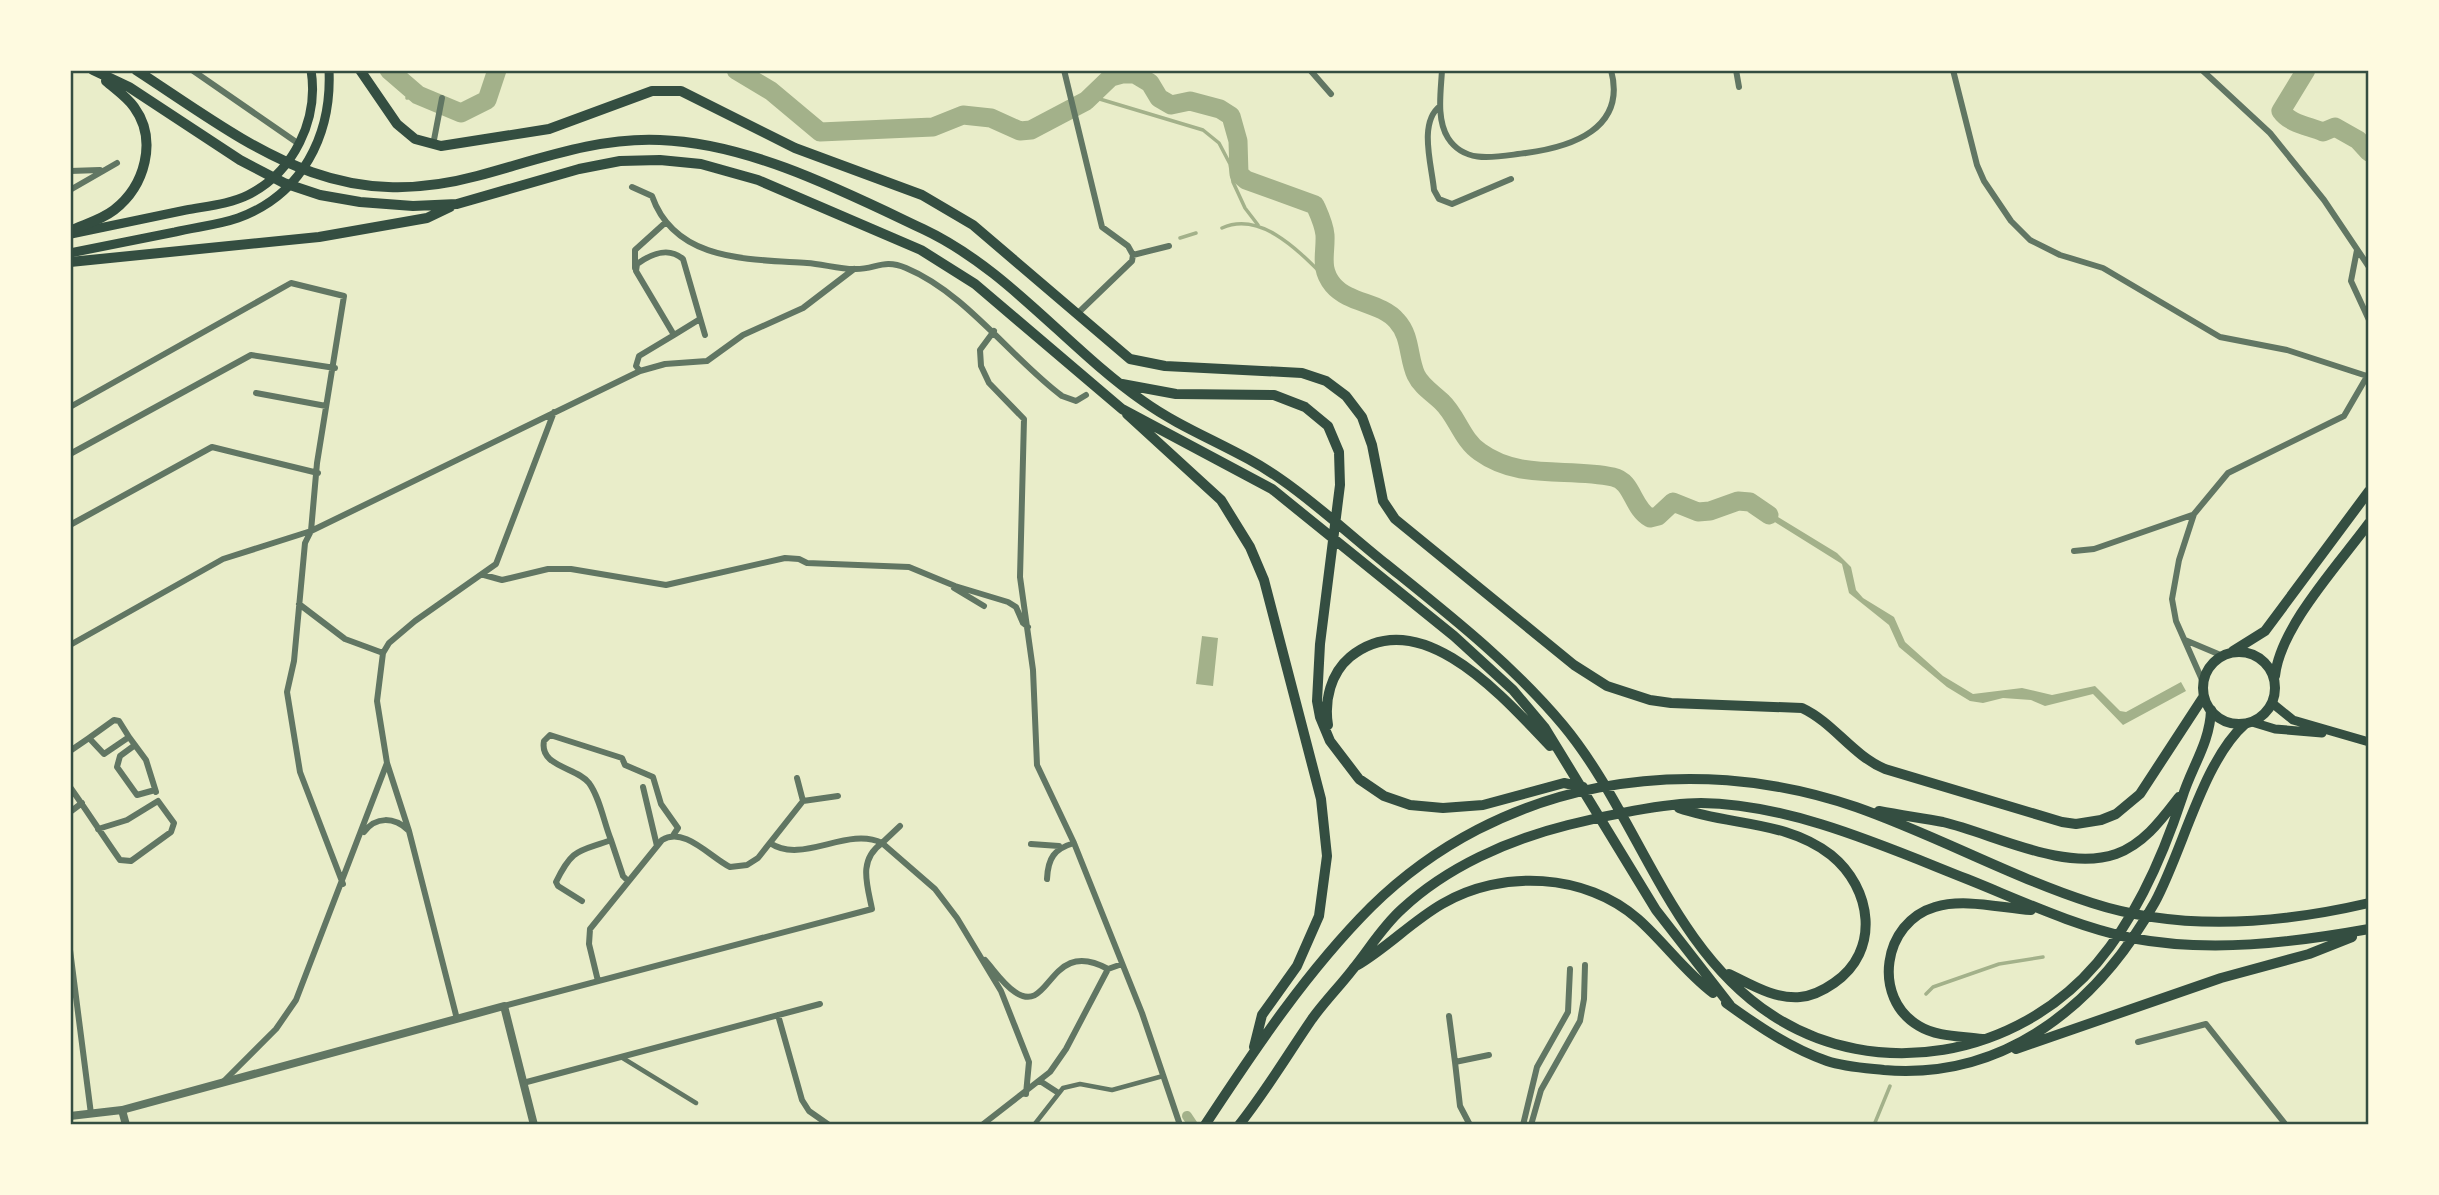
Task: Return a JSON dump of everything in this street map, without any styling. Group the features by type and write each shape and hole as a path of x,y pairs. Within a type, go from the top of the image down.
{"highway":[{"path":"94,70 129,88 240,160 284,183 320,195 360,202 413,206 457,204"},
{"path":"70,232 99,219 121,204 133,191 145,164 146,141 138,113 94,70"},
{"path":"136,70 248,143 295,168 362,187 410,188 450,183 573,149 657,139 707,145 767,161 930,232 989,270 1150,405 1279,477 1464,627 1525,683 1583,752 1677,909 1717,968 1768,1013 1809,1035 1862,1051 1919,1056 1988,1039 2058,999 2098,962 2141,898 2176,820 2183,792 2206,740 2211,710"},
{"path":"70,262 319,237 427,218 457,204 579,169 620,161 660,160 701,164 758,180 920,250 975,284 1122,409 1221,500 1250,547 1264,580 1321,799 1327,856 1319,916 1297,966 1262,1015 1253,1053"},
{"path":"1122,384 1176,394 1274,395 1305,407 1328,426 1339,453 1340,485 1317,681 1320,717 1330,741 1359,779 1384,796 1410,805 1469,808 1564,783 1589,788"},
{"path":"1122,409 1272,489 1454,636 1513,690 1545,728 1656,910 1730,1005"},
{"path":"1330,741 1326,704 1335,675 1343,663 1375,643 1408,640 1436,649 1465,668 1505,700 1563,759"},
{"path":"2007,1052 2068,1009 2096,984 2124,948 2156,900 2224,745 2248,723"},
{"path":"1205,1125 1253,1053 1338,942 1384,896 1450,846 1541,804 1589,788 1645,779 1738,780 1854,807 1944,823 2063,857 2087,859 2116,854 2132,846 2147,835 2183,792"},
{"path":"1239,1125 1247,1119 1314,1016 1355,967 1384,926 1425,889 1481,857 1555,828 1587,820 1699,803 1741,807 1824,825 1969,880 2040,911 2080,924 2131,938 2181,945 2295,941 2369,929"},
{"path":"1676,807 1701,816 1777,828 1799,836 1825,851 1843,867 1859,891 1865,906 1867,923 1860,955 1844,976 1819,992 1802,997 1774,995 1717,968"},
{"path":"1854,807 2092,903 2188,919 2260,923 2369,903"},
{"path":"1355,967 1456,896 1492,884 1531,880 1567,885 1626,910 1701,984 1799,1049 1830,1062 1863,1068 1915,1072 1977,1062 2221,978 2309,954 2369,929"},
{"path":"1988,1039 1929,1031 1905,1015 1891,993 1888,972 1891,949 1910,921 1937,906 1972,904 2040,911"}],"main road":[{"path":"70,232 248,195 283,168 299,144 311,110 311,70"},
{"path":"70,253 237,218 273,200 297,179 318,146 330,103 329,70"},
{"path":"360,70 397,124 415,139 433,145 451,145 549,129 652,91 681,91 795,148 937,203 973,225 1077,314 1119,358 1165,366 1269,369 1302,373 1326,381 1346,396 1362,417 1372,445 1383,501 1395,519 1574,665 1607,686 1627,694 1671,703 1802,708 1821,719 1859,756 1878,766 2076,824 2116,814 2140,794 2204,696"},
{"path":"2335,733 2302,733 2248,723 2226,722 2211,710 2204,696 2203,682 2213,663 2265,631 2369,491"},
{"path":"2248,723 2266,713 2272,704 2277,658 2287,636 2369,523"},
{"path":"2227,654 2242,652 2263,661 2275,680"},
{"path":"2272,704 2293,720 2369,742"}],"street":[{"path":"192,70 299,144"},
{"path":"1310,70 1331,94"},
{"path":"1442,70 1440,106 1444,130 1457,149 1483,159 1554,149 1584,138 1600,125 1609,110 1613,94 1611,70"},
{"path":"1736,70 1739,87"},
{"path":"1953,70 1971,144 1984,181 2011,221 2030,240 2060,255 2103,268 2220,337 2287,350 2368,374 2344,416 2241,465 2215,484 2193,514 2179,560 2172,598 2176,621 2203,682"},
{"path":"2202,70 2270,133 2310,182 2369,267"},
{"path":"1064,72 1102,227 1128,246 1133,255 1132,261 1077,314"},
{"path":"433,145 442,98"},
{"path":"1440,106 1434,111 1428,125 1434,190 1439,199 1445,204 1458,202 1511,180"},
{"path":"70,190 117,163"},
{"path":"70,171 105,169"},
{"path":"632,187 652,196 656,209 666,222 696,245 739,259 854,269 879,263 908,268 994,331 1062,397 1076,401 1086,395"},
{"path":"666,222 635,250 633,261 636,271 674,335"},
{"path":"1133,255 1169,246"},
{"path":"2357,250 2351,281 2369,320"},
{"path":"636,271 637,264 655,253 670,252 680,256 705,335"},
{"path":"70,646 223,559 311,531 640,371 665,364 707,361 743,335 803,308 854,269"},
{"path":"70,407 291,283 340,293 344,298 335,368 326,406 311,531 305,543 294,661 287,692 292,739 300,772 343,884"},
{"path":"640,371 636,366 639,356 700,318"},
{"path":"994,331 982,345 981,366 997,395 1023,415 1025,428 1020,577 1033,670 1037,765 1074,843 1122,964 1180,1125"},
{"path":"70,454 251,355 335,368"},
{"path":"256,393 326,406"},
{"path":"457,1019 409,831 387,763 377,701 383,653 390,643 415,621 496,564 554,412"},
{"path":"70,525 212,447 318,473"},
{"path":"2074,551 2094,549 2193,514"},
{"path":"484,575 502,580 548,569 571,569 666,585 792,558 807,563 909,567 947,583 1008,602 1016,607 1028,627"},
{"path":"947,583 984,606"},
{"path":"299,604 345,639 383,653"},
{"path":"2185,640 2227,654"},
{"path":"70,751 116,720 146,760 159,801 174,823 173,828 131,861 120,860 70,787"},
{"path":"598,981 589,944 590,929 657,846 678,828 661,804 653,777 625,765 622,758 550,735 544,741 543,750 551,760 589,782 628,881"},
{"path":"89,738 104,754 129,737"},
{"path":"135,745 120,756 117,766 137,795 155,790"},
{"path":"221,1083 289,1011 343,884 387,763"},
{"path":"797,778 803,801"},
{"path":"643,787 657,846"},
{"path":"674,834 730,867 754,862 803,801 838,796"},
{"path":"99,829 127,820 159,801"},
{"path":"70,812 82,803"},
{"path":"360,836 373,822 383,820 396,821 409,831"},
{"path":"70,1116 122,1110 872,909 865,867 868,857 900,826"},
{"path":"770,843 782,850 874,839 935,889 1005,999 1029,1062 1026,1094"},
{"path":"582,901 556,882 570,857 584,847 611,840"},
{"path":"1031,844 1059,846 1074,843"},
{"path":"1047,879 1048,861 1059,846"},
{"path":"70,950 72,989 91,1114"},
{"path":"976,951 1014,992 1026,997 1041,993 1059,968 1069,962 1088,961 1108,969 1122,964"},
{"path":"1531,1125 1541,1090 1580,1021 1585,965"},
{"path":"982,1125 1026,1094 1066,1049 1108,969"},
{"path":"1523,1125 1537,1067 1568,1012 1570,969"},
{"path":"523,1083 820,1004"},
{"path":"504,1006 534,1125"},
{"path":"778,1015 805,1106 829,1125"},
{"path":"1449,1016 1460,1106 1470,1125"},
{"path":"2138,1042 2206,1024 2286,1125"},
{"path":"1455,1062 1489,1055"},
{"path":"621,1057 696,1103"},
{"path":"1034,1125 1057,1092 1080,1084 1112,1090 1163,1076"},
{"path":"1040,1081 1057,1092"},
{"path":"122,1110 126,1125"}],"shaded area":[{"path":"1745,497 1837,553 1851,567 1856,590 1863,598 1894,617 1905,642 1943,676 1973,694 2022,688 2052,695 2095,686 2120,711 2126,712 2181,682 2186,691 2123,725 2093,694 2045,706 2031,700 2003,698 1983,703 1970,701 1947,687 1899,647 1889,625 1849,593 1842,564 1749,506"},
{"path":"1202,636 1218,638 1213,686 1196,684"}],"waterway":[{"path":"389,70 418,95 461,113 487,100 497,70"},
{"path":"736,70 771,91 820,132 933,127 963,115 991,118 1020,131 1031,130 1086,101 1111,77 1122,74 1135,74 1150,83 1159,98 1171,105 1190,101 1220,109 1231,116 1238,141 1239,174 1246,180 1315,205 1324,231 1326,273 1333,285 1348,296 1382,310 1397,321 1405,333 1418,379 1447,408 1469,441 1480,452 1511,467 1613,477 1625,484 1639,508 1650,518 1658,516 1673,502 1698,512 1710,511 1738,501 1750,502 1769,515"},
{"path":"2306,70 2281,111 2295,122 2323,132 2335,127 2358,140 2369,152"},
{"path":"407,98 418,95"},
{"path":"1093,97 1203,130 1219,143 1230,164 1233,182 1245,208 1258,225"},
{"path":"1222,228 1238,224 1253,225 1268,231 1297,250 1333,285"},
{"path":"1180,238 1196,233"},
{"path":"1926,994 1933,987 1999,964 2043,957"},
{"path":"1874,1125 1890,1086"},
{"path":"1187,1116 1193,1125"}]}
